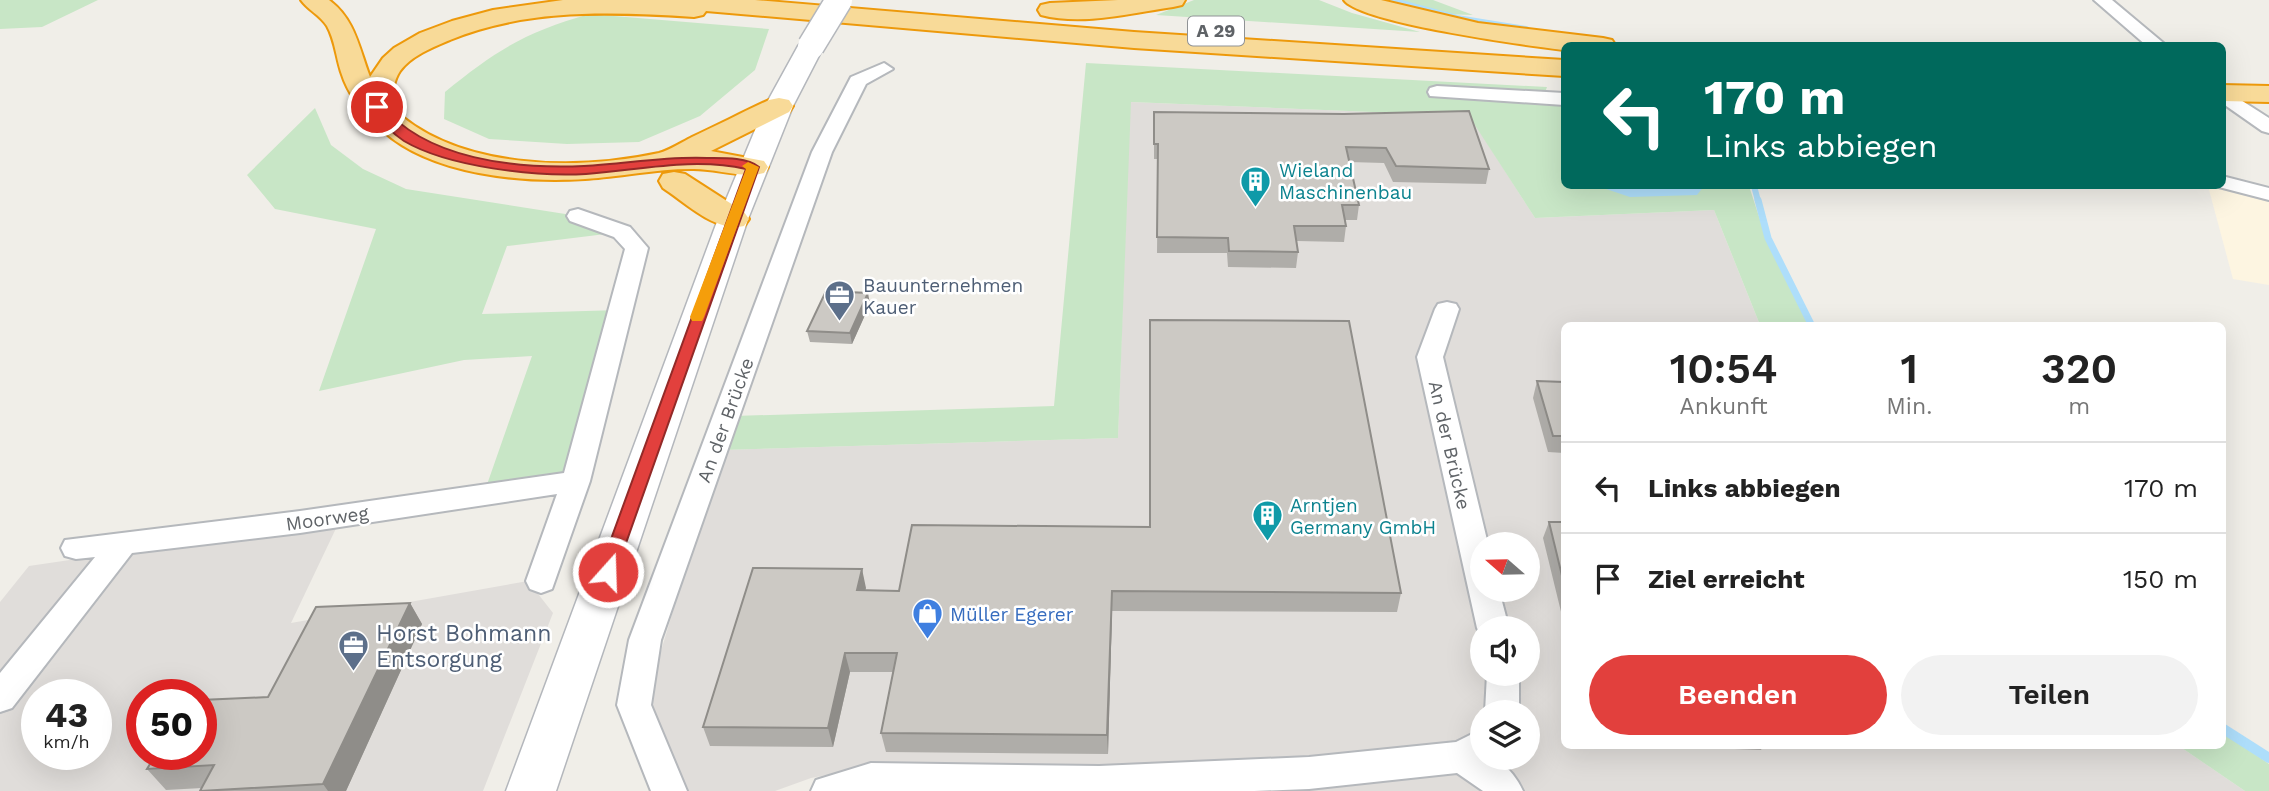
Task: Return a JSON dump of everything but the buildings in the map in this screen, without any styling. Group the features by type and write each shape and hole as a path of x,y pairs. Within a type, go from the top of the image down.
{"highway":[{"path":"313,0 341,24 360,87 390,124 409,138 440,152 509,166 671,170 729,178 751,170"},
{"name":"A 29","path":"668,0 853,7 1561,53"},
{"name":"A 29","path":"832,0 853,7 1278,50 1561,68"},
{"name":"A 29","path":"377,107 385,73 396,60 416,45 439,34 496,15 555,6 591,5 789,17 906,0 1099,10 1173,0"},
{"path":"1356,0 1453,25 1574,42"},
{"path":"2226,77 2269,77"},
{"path":"2226,94 2269,94"},
{"path":"671,170 779,106"},
{"path":"671,170 733,219"}],"main road":[{"path":"531,791 751,170 779,106 811,46 853,7"}],"street":[{"path":"2102,0 2153,42"},
{"name":"An der Brücke","path":"669,791 634,705 645,640 822,152 858,81 884,69"},
{"path":"1437,92 1561,99"},
{"path":"2226,97 2262,123"},
{"path":"2226,183 2269,194"},
{"path":"541,581 576,481 637,248 622,232 578,216"},
{"name":"An der Brücke","path":"1447,309 1430,357 1470,532"},
{"name":"Moorweg","path":"76,548 300,522 576,481"},
{"path":"0,698 122,544"},
{"path":"829,791 871,779 1100,787 1309,773 1470,750"},
{"path":"1488,770 1505,791"}],"shaded area":[{"path":"1130,102 1470,116 1535,218 1714,210 1759,322 1561,322 1561,749 2183,749 2245,791 1118,791 878,765 811,778 775,791 682,791 647,698 721,450 1118,438"},
{"path":"2209,189 2219,189 2269,202 2269,285 2233,279"},
{"path":"340,520 291,623 528,581 553,613 483,791 0,791 0,602 29,566"}],"green space":[{"path":"0,0 98,0 42,27 0,29"},
{"path":"1194,0 1319,0 1352,13 1420,32 1156,15"},
{"path":"1390,0 1433,0 1473,15 1442,14"},
{"path":"590,14 769,29 755,70 700,116 639,142 567,144 489,139 444,119 445,92 480,65 530,35"},
{"path":"1086,63 1547,87 1542,101 1561,103 1561,189 1750,189 1766,238 1808,322 1759,322 1714,210 1535,218 1469,116 1131,102 1118,438 721,450 734,416 1054,406"},
{"path":"315,108 331,145 363,169 406,189 578,216 622,232 507,246 482,314 620,310 576,481 483,496 532,356 464,360 319,391 376,229 275,209 247,175"},
{"path":"2226,734 2269,764 2269,791 2245,791 2183,749 2226,749"}],"water":[{"path":"1606,189 1702,189 1697,195 1630,197"}],"waterway":[{"path":"1390,0 1457,18 1526,29"},
{"path":"1755,189 1758,201"},
{"path":"1758,200 1768,238 1810,322"},
{"path":"2226,731 2269,758"}],"slow traffic":[{"path":"697,317 753,167 748,166"}],"place":[{"name":"Wieland Maschinenbau","path":"1256,208"},
{"name":"Bauunternehmen Kauer","path":"840,323"},
{"name":"Arntjen Germany GmbH","path":"1267,543"},
{"name":"Müller Egerer","path":"927,641"},
{"name":"Horst Bohmann Entsorgung","path":"353,673"}],"route":[{"path":"377,107 390,124 409,138 440,152 475,161 548,170 586,170 668,160 732,162 753,167 608,572"}]}
